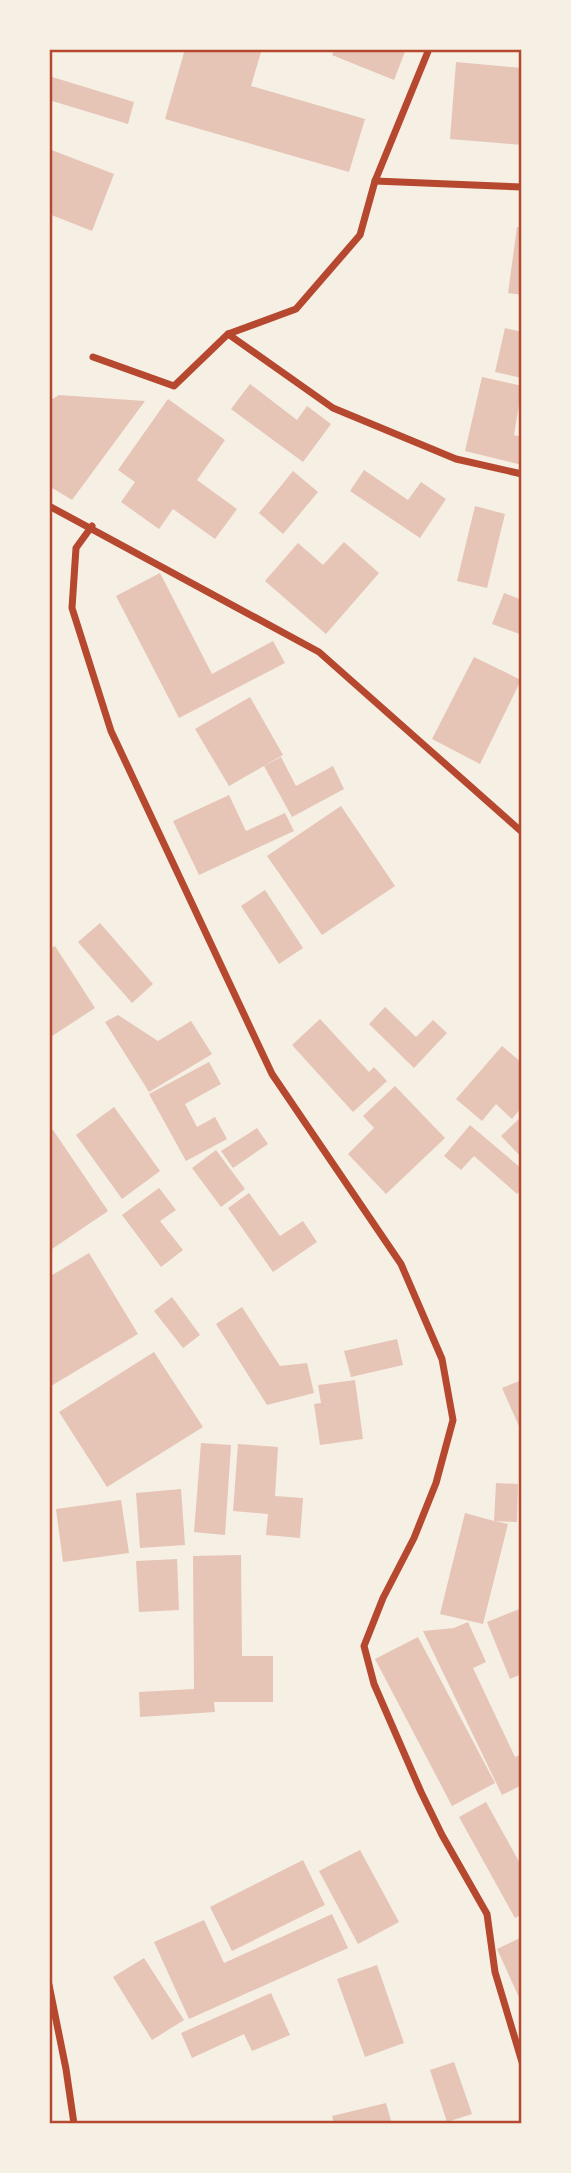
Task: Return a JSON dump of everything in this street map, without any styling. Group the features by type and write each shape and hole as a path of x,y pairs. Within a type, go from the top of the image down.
{"street":[{"path":"93,357 174,386 228,334 296,309 360,235 375,181 429,49"},
{"path":"375,181 522,187"},
{"path":"228,334 332,408 456,459 522,474"},
{"path":"49,506 92,526 319,652 522,832"},
{"path":"92,526 76,548 72,608 111,731 272,1074 401,1264 442,1359 453,1420 436,1483 364,1646 373,1684 421,1792 487,1914 495,1972 522,2062"},
{"path":"49,1985 74,2124"}],"building":[{"path":"185,49 250,49 261,52 251,86 365,119 349,172 165,119"},
{"path":"335,49 406,49 394,80 332,55"},
{"path":"456,62 522,68 522,145 450,139"},
{"path":"49,76 134,102 128,124 49,100"},
{"path":"49,149 114,174 92,231 49,214"},
{"path":"517,227 522,227 522,295 508,293"},
{"path":"505,328 522,332 522,378 495,372"},
{"path":"482,377 522,386 514,435 522,437 522,465 465,451"},
{"path":"250,384 297,420 307,406 331,424 303,462 231,409"},
{"path":"59,395 145,401 72,500 49,486 49,401"},
{"path":"168,399 225,440 197,480 237,509 215,539 173,509 159,529 121,502 135,482 118,470"},
{"path":"364,470 408,500 421,482 446,499 420,538 350,491"},
{"path":"293,471 318,492 283,534 259,513"},
{"path":"475,506 505,514 487,588 457,581"},
{"path":"344,542 379,573 326,634 265,581 298,543 323,565"},
{"path":"160,573 212,674 273,641 285,663 179,718 116,596"},
{"path":"504,593 522,600 522,635 492,624"},
{"path":"474,657 521,680 480,764 432,739"},
{"path":"250,697 283,755 229,786 195,729"},
{"path":"281,757 296,786 333,766 344,789 292,817 264,766"},
{"path":"229,795 246,831 285,813 294,831 199,875 173,821"},
{"path":"341,806 395,886 322,935 267,856"},
{"path":"265,890 303,948 279,964 241,906"},
{"path":"100,923 153,984 132,1003 78,942"},
{"path":"55,946 95,1008 49,1038 49,949"},
{"path":"385,1007 416,1037 433,1020 447,1033 414,1068 369,1024"},
{"path":"118,1015 158,1041 191,1021 212,1054 149,1092 105,1022"},
{"path":"320,1019 369,1072 374,1067 387,1081 353,1112 292,1045"},
{"path":"502,1046 522,1063 522,1107 512,1119 496,1104 482,1121 456,1099"},
{"path":"209,1062 221,1084 185,1104 197,1127 215,1117 227,1139 186,1161 149,1094"},
{"path":"395,1086 445,1138 386,1194 348,1154 374,1128 363,1116"},
{"path":"114,1107 160,1171 122,1199 76,1135"},
{"path":"522,1116 522,1158 501,1136"},
{"path":"470,1125 522,1169 522,1188 517,1194 474,1156 461,1170 444,1156"},
{"path":"257,1128 268,1144 233,1168 221,1151"},
{"path":"53,1130 108,1211 49,1251 49,1133"},
{"path":"216,1150 245,1189 221,1207 192,1168"},
{"path":"159,1188 176,1210 160,1221 183,1250 161,1267 122,1215"},
{"path":"249,1193 280,1236 303,1221 317,1242 273,1272 228,1208"},
{"path":"89,1253 138,1334 51,1386 49,1277"},
{"path":"172,1297 200,1335 183,1348 154,1311"},
{"path":"242,1307 280,1366 307,1363 314,1393 267,1405 216,1324"},
{"path":"397,1339 403,1365 351,1377 344,1351"},
{"path":"154,1352 203,1427 107,1487 59,1412"},
{"path":"355,1380 363,1439 320,1445 314,1404 321,1403 318,1385"},
{"path":"522,1380 522,1433 502,1388"},
{"path":"201,1443 231,1445 225,1535 194,1532"},
{"path":"238,1444 278,1447 275,1496 303,1498 300,1538 266,1535 268,1514 233,1511"},
{"path":"496,1483 518,1484 517,1522 495,1521 508,1524 483,1624 440,1614 465,1513 494,1521"},
{"path":"181,1489 185,1545 140,1548 136,1493"},
{"path":"121,1500 129,1553 63,1562 56,1509"},
{"path":"241,1555 242,1656 273,1656 273,1702 214,1702 215,1712 140,1717 139,1692 194,1689 193,1556"},
{"path":"177,1559 179,1610 139,1612 136,1561"},
{"path":"522,1608 522,1674 510,1679 487,1622"},
{"path":"468,1622 486,1662 473,1668 515,1757 522,1754 522,1785 502,1795 423,1631 454,1628"},
{"path":"418,1637 495,1783 452,1806 375,1659"},
{"path":"486,1802 522,1867 522,1914 515,1918 459,1817"},
{"path":"360,1850 399,1922 358,1944 319,1871"},
{"path":"303,1860 325,1905 232,1951 210,1907"},
{"path":"332,1914 348,1948 189,2019 154,1942 204,1920 224,1963"},
{"path":"522,1937 522,2004 497,1949"},
{"path":"144,1958 184,2020 152,2040 113,1977"},
{"path":"377,1965 404,2043 365,2057 337,1979"},
{"path":"271,1993 290,2035 252,2051 244,2034 192,2058 181,2033"},
{"path":"454,2062 472,2114 447,2122 430,2070"},
{"path":"386,2103 392,2124 334,2124 332,2116"}]}
